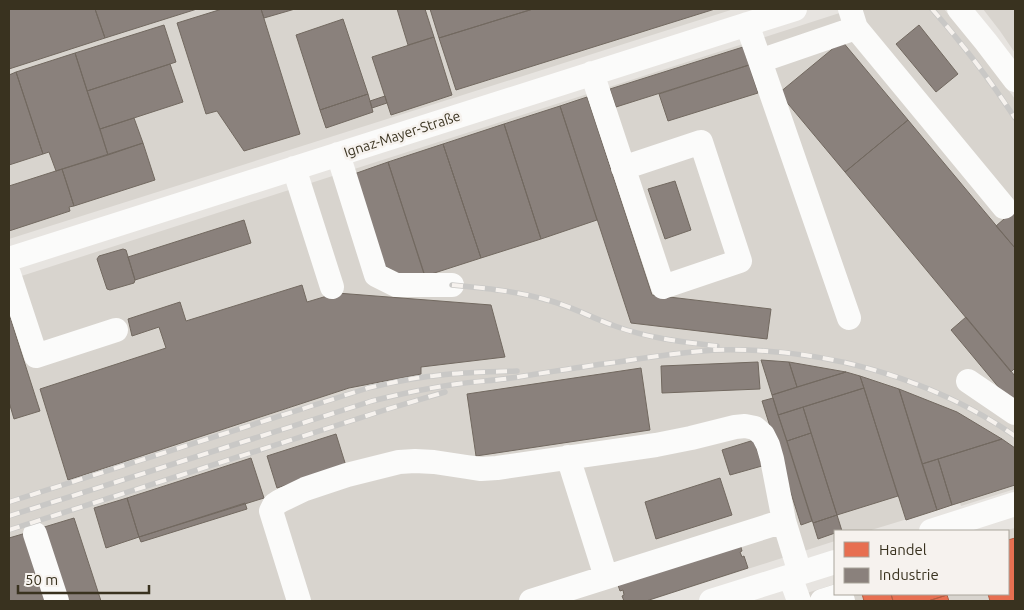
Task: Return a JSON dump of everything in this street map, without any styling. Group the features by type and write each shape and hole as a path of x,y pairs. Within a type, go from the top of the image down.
{"street":[{"name":"Ignaz-Mayer-Straße","path":"9,259 795,9"},
{"path":"958,9 1015,80"},
{"path":"760,61 853,19 1004,207"},
{"path":"747,24 849,318"},
{"path":"592,73 623,168 663,287 740,261 701,142 623,168"},
{"path":"338,154 376,275 396,285 452,285"},
{"path":"294,168 332,287"},
{"path":"9,274 36,356 116,330"},
{"path":"968,381 1015,413"},
{"path":"300,601 271,511 274,505 280,501 305,489 347,475 399,462 434,462 481,469 497,468 656,445 745,426 755,428 763,435 768,445 799,601"},
{"path":"568,457 606,577"},
{"path":"934,530 1015,504"},
{"path":"530,601 784,521"},
{"path":"35,534 56,601"},
{"path":"711,601 834,562"},
{"path":"822,601 841,596 843,601"}],"shaded area":[{"path":"9,9 734,9 9,239"},
{"path":"852,9 944,9 984,57 1015,99 1015,489 961,506 960,503 871,530 834,530 834,541 648,601 9,601 9,280"},
{"path":"983,9 1015,9 1015,53 1000,31"},
{"path":"1015,528 1015,601 782,601 834,584 834,595 1009,595 1009,530 1007,530"}],"building: Handel":[{"path":"1015,538 1015,601 990,601 988,595 1009,595 1009,540"},
{"path":"862,595 891,595 893,601 864,601"},
{"path":"891,595 947,595 928,601 893,601"},
{"path":"947,595 949,601 928,601"}],"building: Industrie":[{"path":"9,9 95,9 105,38 9,69"},
{"path":"95,9 197,9 105,38"},
{"path":"222,9 261,9 300,134 244,151 217,111 206,114 177,23"},
{"path":"261,9 295,9 264,18"},
{"path":"397,9 425,9 434,37 408,45"},
{"path":"430,9 533,9 439,38"},
{"path":"533,9 715,9 456,90 439,38"},
{"path":"343,19 368,94 320,110 296,35"},
{"path":"164,25 176,62 87,91 75,53"},
{"path":"919,25 958,74 936,92 896,44"},
{"path":"434,37 452,95 391,115 372,57"},
{"path":"842,41 908,120 845,172 779,93"},
{"path":"743,47 749,65 616,107 610,89"},
{"path":"75,53 108,155 56,171 49,152 43,154 16,72"},
{"path":"170,64 183,102 100,129 87,91"},
{"path":"749,65 758,93 668,121 659,94"},
{"path":"16,72 43,154 9,165 9,75"},
{"path":"368,94 373,112 326,128 320,110"},
{"path":"385,96 387,103 372,108 370,101"},
{"path":"587,97 652,295 771,309 767,339 631,323 560,106"},
{"path":"560,106 597,220 541,239 504,124"},
{"path":"134,118 143,143 108,155 100,129"},
{"path":"908,120 1015,248 1015,368 1011,372 845,172"},
{"path":"504,124 541,239 481,258 443,144"},
{"path":"143,143 155,180 74,206 62,169"},
{"path":"443,144 481,258 425,276 388,162"},
{"path":"388,162 424,274 408,279 385,266 354,174"},
{"path":"62,169 74,206 69,207 70,211 9,231 9,186"},
{"path":"675,181 691,230 665,239 648,189"},
{"path":"1012,212 1015,216 1015,248 996,226"},
{"path":"244,220 251,243 135,280 128,257"},
{"path":"123,249 126,250 135,280 134,283 110,290 107,289 97,259 99,256"},
{"path":"302,285 307,302 337,293 491,305 505,357 421,367 421,374 349,388 68,480 40,389 166,348 159,327 132,336 128,319 180,302 186,321"},
{"path":"9,314 40,411 14,419 9,402"},
{"path":"966,317 1015,376 1015,407 951,330"},
{"path":"761,360 789,362 797,387 772,395"},
{"path":"758,362 760,389 662,393 661,366"},
{"path":"789,362 846,372 797,387"},
{"path":"641,368 650,430 476,456 467,394"},
{"path":"846,372 860,376 864,388 778,415 772,395"},
{"path":"860,376 899,389 937,510 906,520"},
{"path":"864,388 898,496 837,515 803,407"},
{"path":"899,389 957,412 1002,439 922,464"},
{"path":"773,398 812,521 801,525 762,401"},
{"path":"803,407 811,433 787,441 778,415"},
{"path":"811,433 837,515 813,523 787,441"},
{"path":"336,434 346,466 277,488 267,456"},
{"path":"1002,439 1015,448 1015,485 952,505 938,459"},
{"path":"754,440 762,466 730,475 722,450"},
{"path":"251,458 264,498 139,537 127,498"},
{"path":"938,459 952,505 937,510 922,464"},
{"path":"720,478 732,515 656,539 645,502"},
{"path":"127,498 139,537 106,548 94,508"},
{"path":"245,503 247,509 141,542 139,537"},
{"path":"837,515 842,530 834,530 834,533 818,539 813,523"},
{"path":"74,518 101,601 64,601 41,528"},
{"path":"26,533 48,601 9,601 9,538"},
{"path":"739,540 742,551 740,552 742,557 744,556 748,568 646,601 624,601 622,596 624,595 623,590 620,591 616,579"}],"railway":[{"path":"932,9 975,62 1015,118"},
{"path":"452,285 524,294 565,305 606,323 640,334 717,346"},
{"path":"9,516 383,398 466,383 715,350 755,350 794,354 834,360 872,369 946,397 981,415 1015,436"},
{"path":"9,502 368,388 409,379 444,375 517,371"},
{"path":"9,530 445,392"}]}
